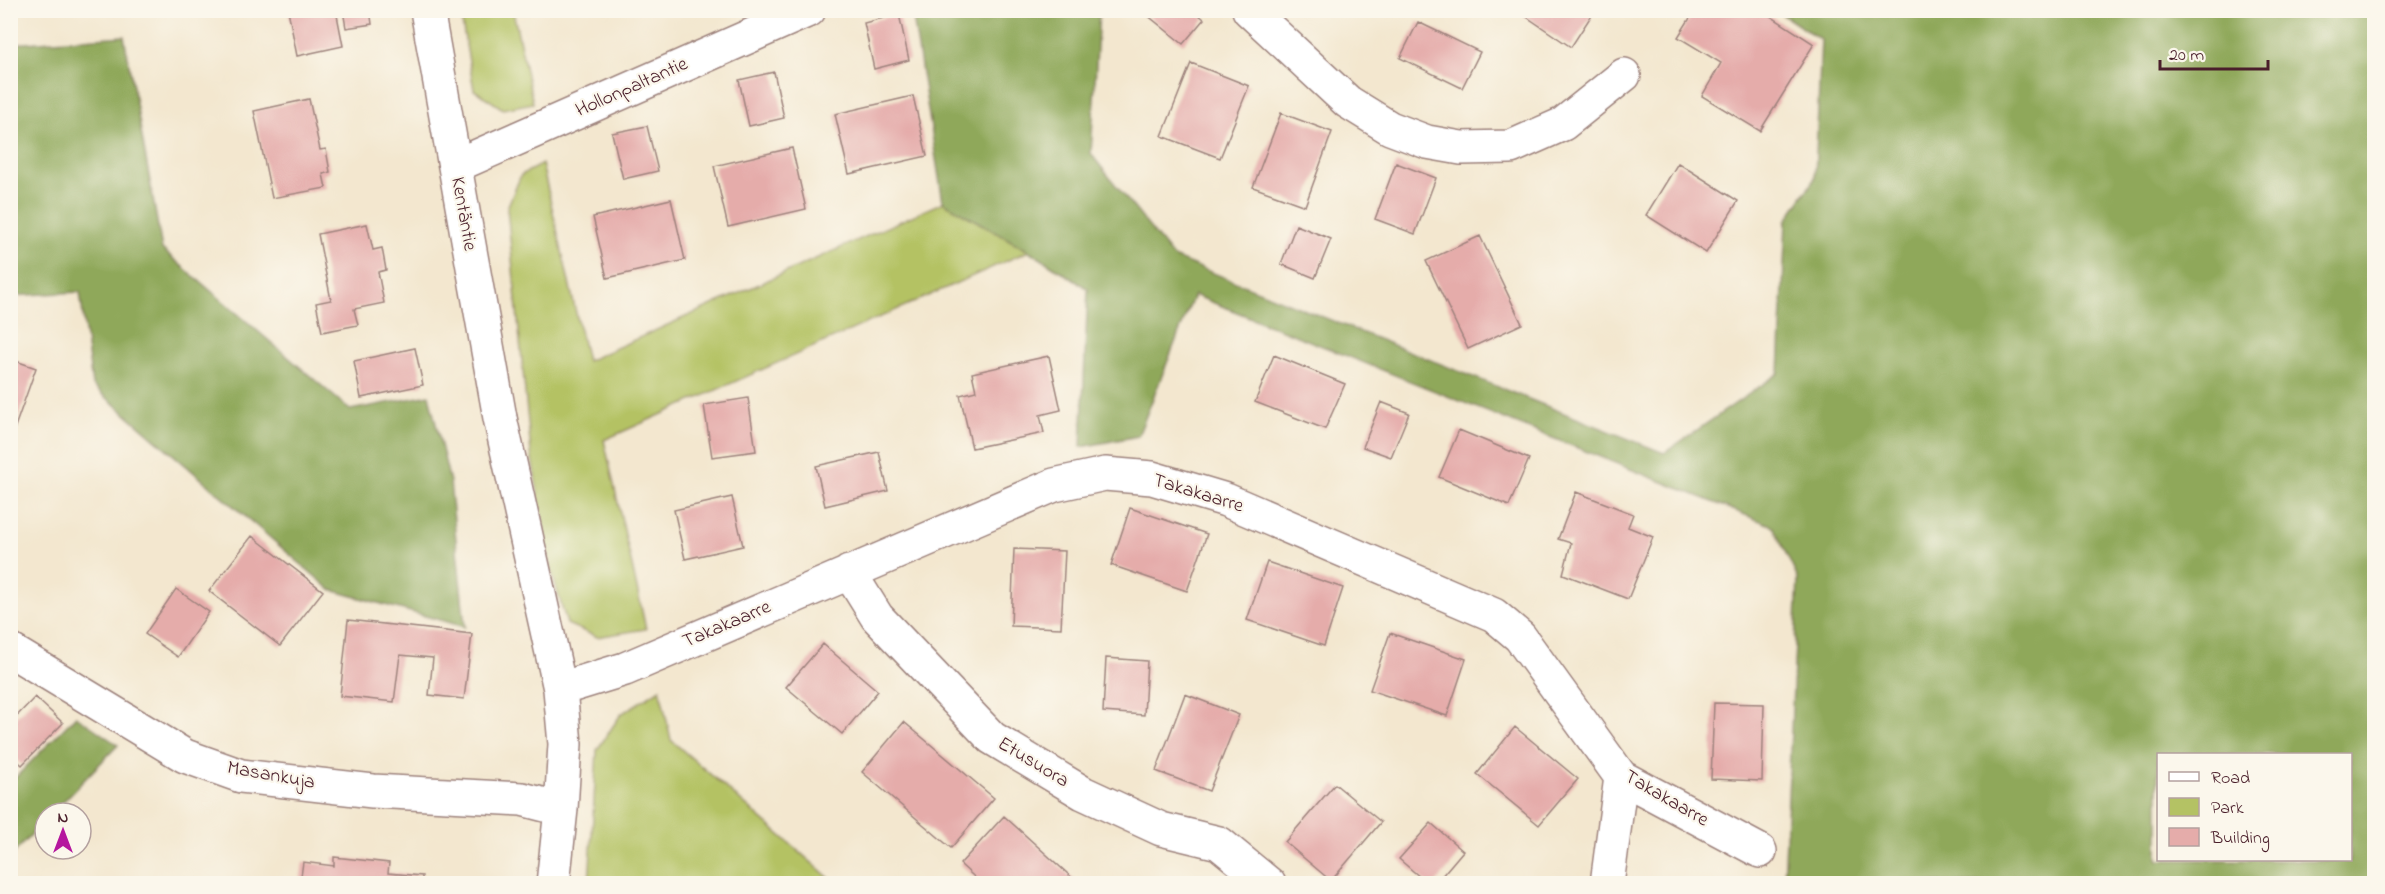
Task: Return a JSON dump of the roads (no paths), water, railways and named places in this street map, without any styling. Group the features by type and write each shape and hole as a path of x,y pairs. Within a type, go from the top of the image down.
{"street":[{"name":"Kentäntie","path":"427,10 500,418 560,689"},
{"name":"Hollonpaltantie","path":"455,166 809,10"},
{"path":"1249,10 1348,102 1390,128 1427,142 1461,148 1511,147 1563,124 1624,75"},
{"name":"Takakaarre","path":"560,689 625,669 1054,485 1105,474 1152,478 1226,500 1494,615 1520,637 1621,777 1760,851"},
{"name":"Etusuora","path":"849,572 877,617 992,738 1083,793 1161,829 1219,843 1269,884"},
{"name":"Masankuja","path":"10,650 185,756 241,776 373,791 522,799 561,809"},
{"path":"553,884 561,809 564,744 560,689"},
{"path":"1607,884 1621,777"}]}
